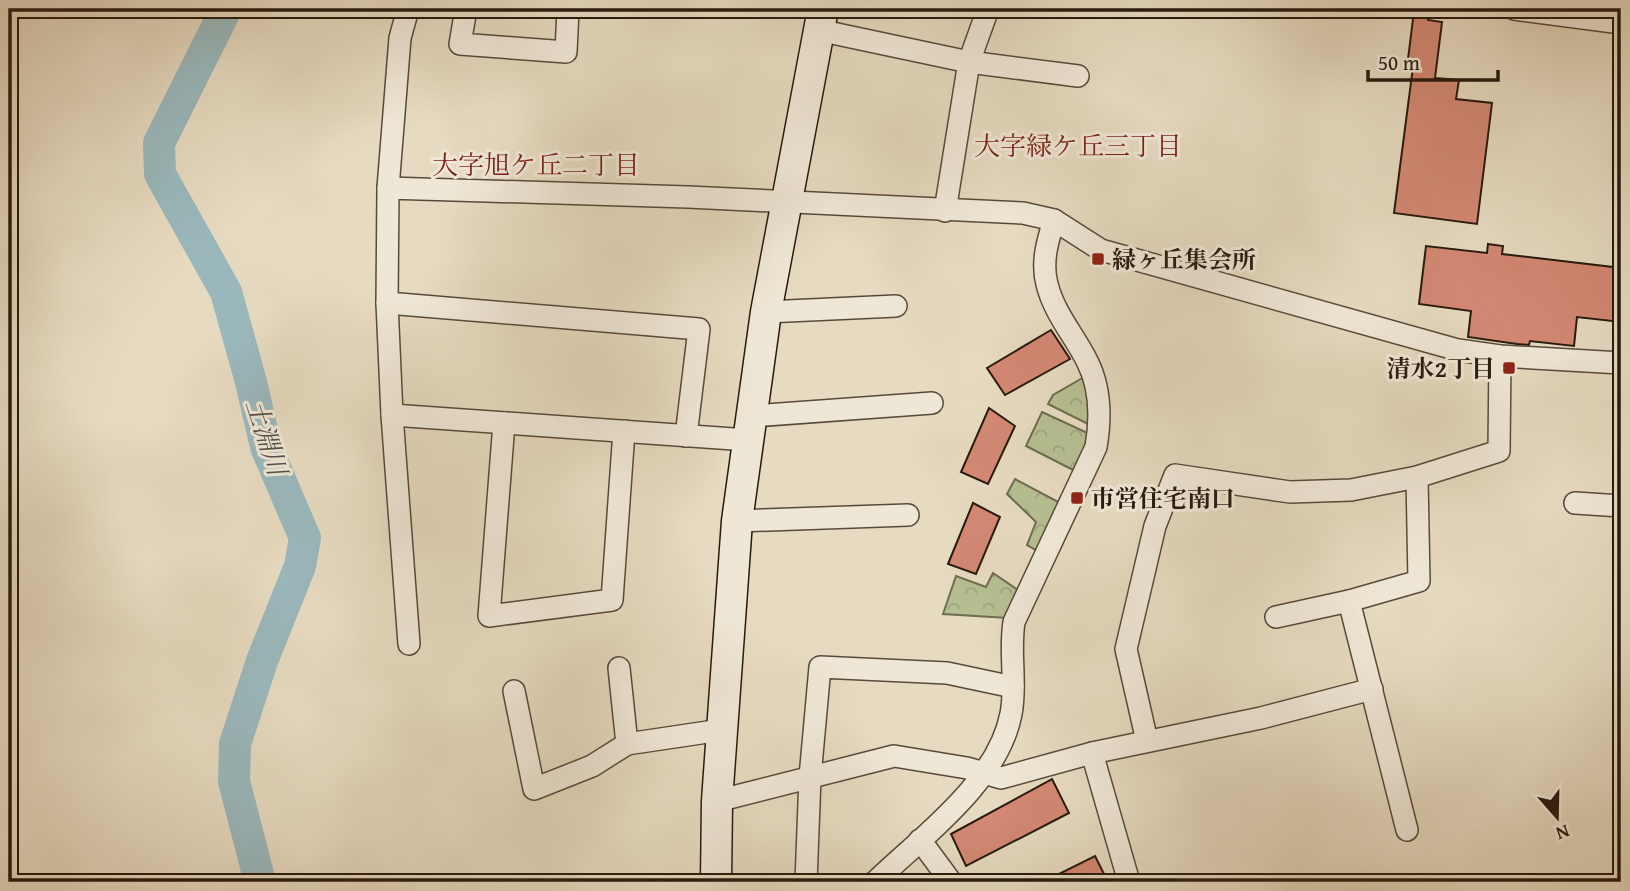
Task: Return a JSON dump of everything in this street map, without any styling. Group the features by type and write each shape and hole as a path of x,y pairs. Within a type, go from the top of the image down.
{"street":[{"path":"408,9 400,38 388,188 387,303 392,415 409,644"},
{"path":"466,9 460,44 566,52 568,9"},
{"path":"945,211 969,62 988,9"},
{"path":"1514,9 1621,23"},
{"path":"716,882 721,730 737,521 766,312 820,19 969,62 1078,76"},
{"path":"388,188 1023,213 1054,219 1101,250 1458,350 1500,356 1621,363"},
{"path":"875,882 970,793 985,773 1005,736 1012,712 1011,641 1014,622 1096,447 1100,422 1098,395 1088,363 1058,312 1046,283 1045,253 1054,219"},
{"path":"387,303 699,329 686,436"},
{"path":"766,312 896,306"},
{"path":"1147,741 1126,649 1155,526 1175,475 1290,492 1351,490 1417,477 1499,451 1500,356"},
{"path":"392,415 686,436 932,403"},
{"path":"504,423 489,616 612,600 624,431"},
{"path":"1276,617 1349,601 1419,580 1417,477"},
{"path":"1575,503 1621,506"},
{"path":"737,521 908,515"},
{"path":"1349,601 1406,830"},
{"path":"806,882 810,777 820,667 947,673 1013,687"},
{"path":"619,668 627,744"},
{"path":"717,801 894,756 1002,778 1092,752 1261,718 1372,689"},
{"path":"514,691 534,789 592,766 627,744 721,730"},
{"path":"1092,752 1129,882"},
{"path":"920,840 951,882"}],"green space":[{"path":"1086,376 1094,427 1048,404 1053,395"},
{"path":"1042,412 1092,435 1079,473 1026,446"},
{"path":"1015,479 1064,505 1043,554 1027,545 1036,522 1007,494"},
{"path":"993,573 1021,592 1008,618 943,614 956,576 986,587"}],"building":[{"path":"1414,11 1429,13 1428,20 1442,22 1435,78 1459,80 1456,99 1492,103 1477,224 1394,213 1413,67 1407,67"},
{"path":"1488,244 1503,246 1502,254 1621,268 1621,322 1577,317 1574,346 1530,341 1529,345 1517,344 1468,337 1471,311 1419,304 1426,246 1487,253"},
{"path":"1051,330 1070,359 1005,395 987,368"},
{"path":"989,408 1015,426 988,484 961,472"},
{"path":"973,503 1000,517 976,574 948,564"},
{"path":"1052,779 1069,813 966,866 951,834"},
{"path":"1095,856 1108,882 1043,882"}],"waterway":[{"name":"土淵川","path":"226,9 159,143 160,174 226,292 266,447 305,538 300,566 262,661 235,744 234,781 260,882"}],"place":[{"name":"緑ヶ丘集会所","path":"1098,259"},
{"name":"清水2丁目","path":"1509,368"},
{"name":"市営住宅南口","path":"1077,498"}],"district":[{"name":"大字緑ケ丘三丁目","path":"1078,145"},
{"name":"大字旭ケ丘二丁目","path":"536,164"}]}
